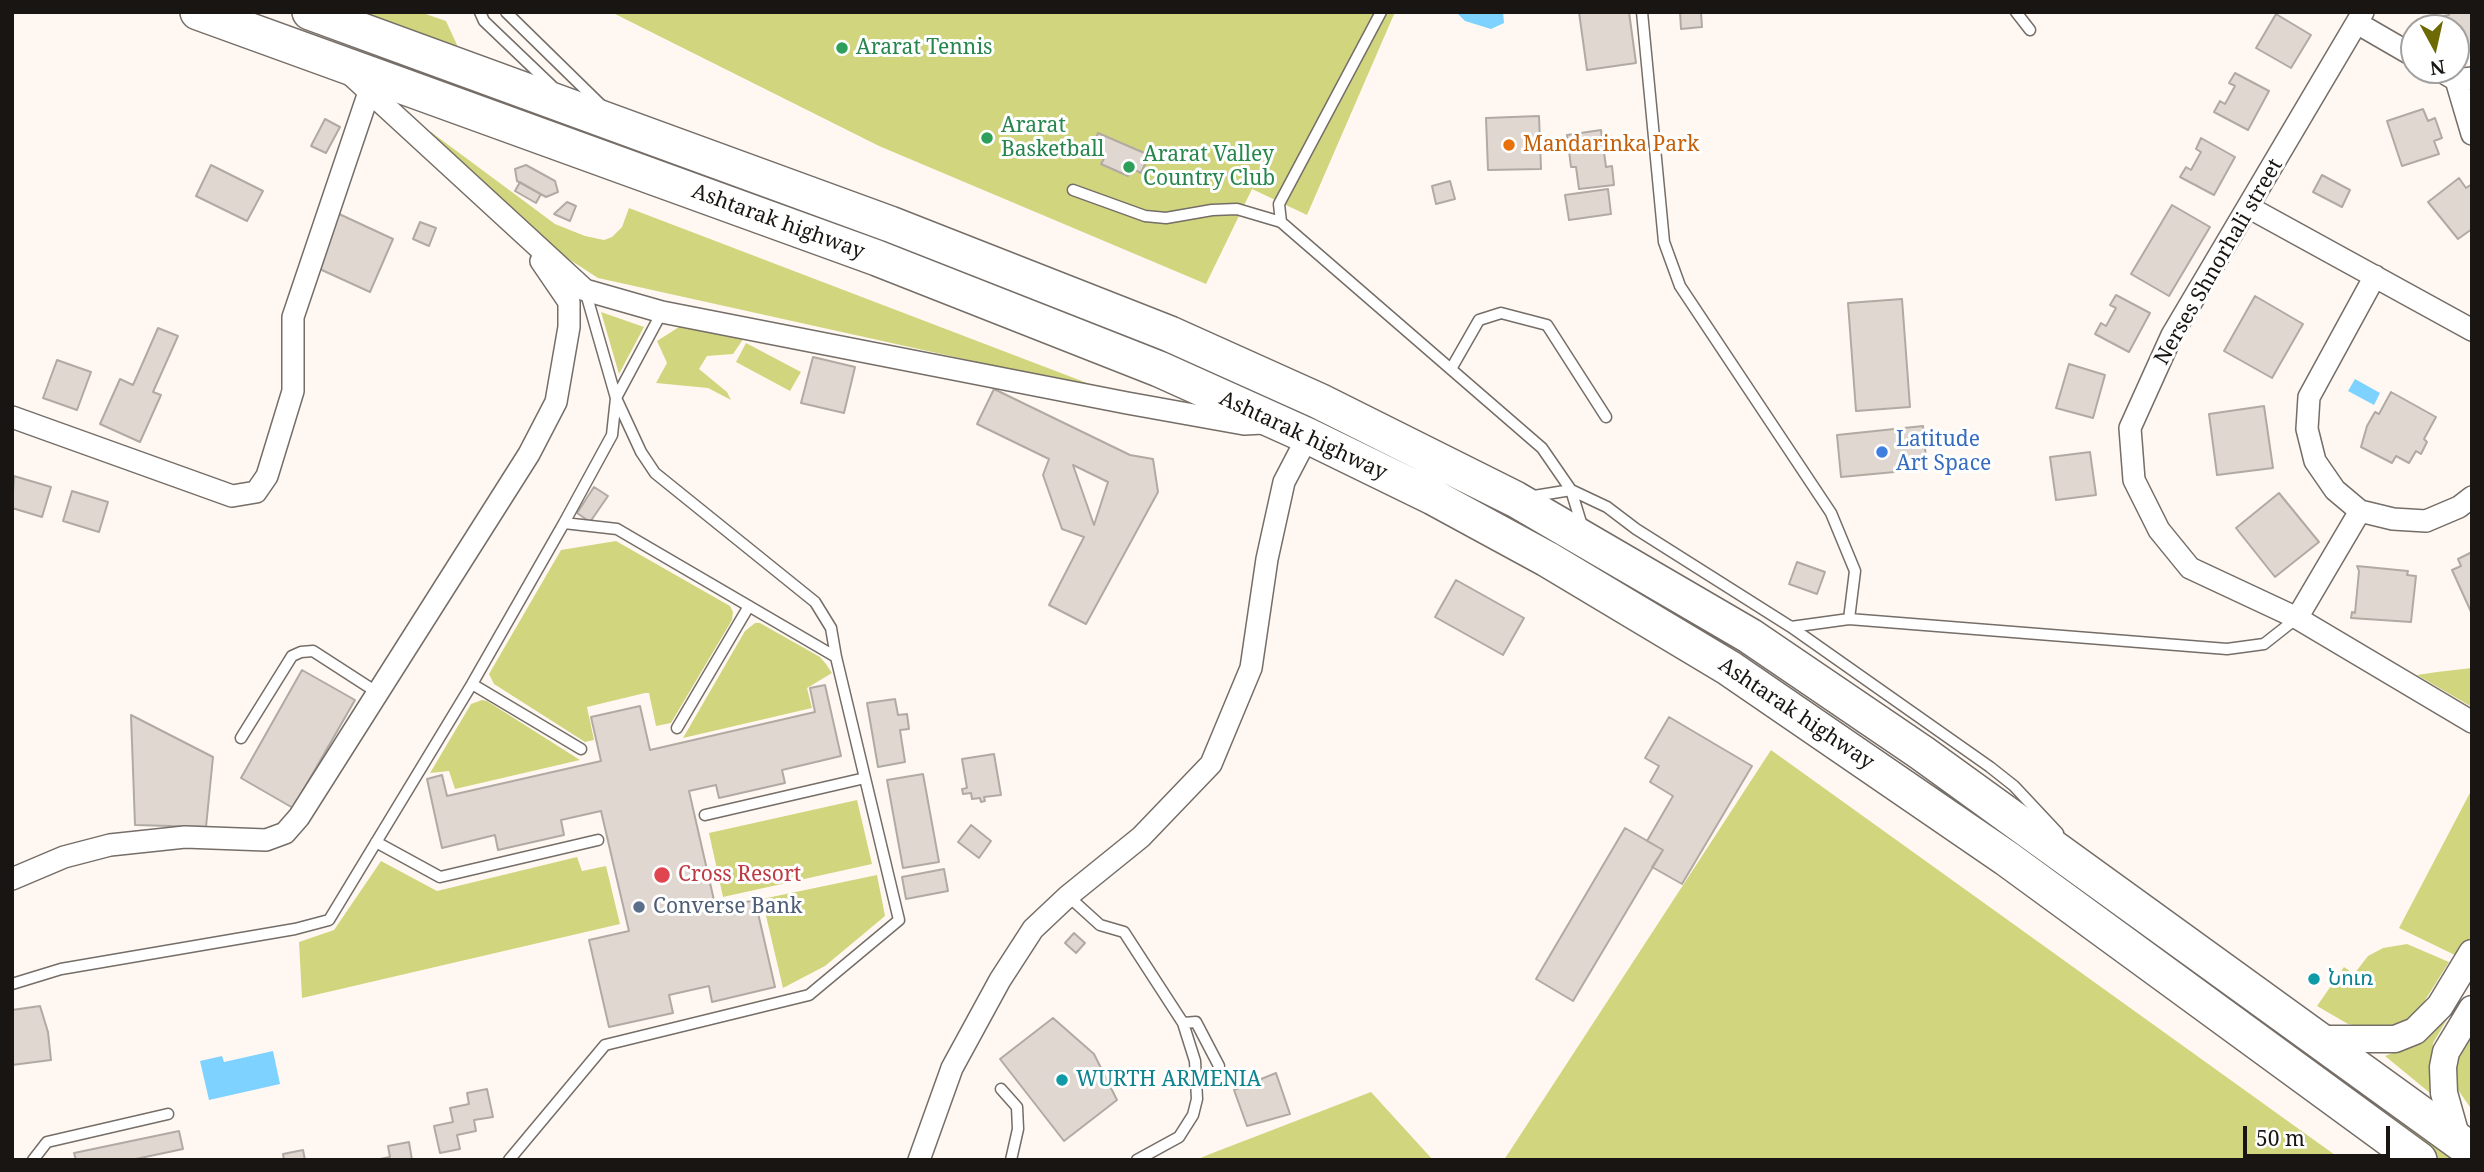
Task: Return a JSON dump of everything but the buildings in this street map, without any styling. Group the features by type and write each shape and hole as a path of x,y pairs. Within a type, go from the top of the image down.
{"highway":[{"name":"Ashtarak highway","path":"198,12 277,25 336,60 877,258 1159,369 1292,429 1547,559 1729,668 2006,858 2419,1160"},
{"name":"Ashtarak highway","path":"325,15 890,224 1170,334 1319,401 1515,499 1750,636 2026,826 2464,1145"},
{"path":"2006,858 2026,826"}],"street":[{"path":"2360,18 2400,46"},
{"name":"Nerses Shnorhali street","path":"2360,18 2250,208 2172,335 2130,428 2134,480 2159,530 2190,568 2297,618 2472,722"},
{"path":"336,60 585,290 662,312 1231,422 1292,429 1284,482 1267,559 1251,668 1211,764 1141,837 1068,896 1033,929 1000,980 952,1068 919,1160"},
{"path":"2458,84 2472,134"},
{"path":"12,416 232,496 256,492 267,477 293,391 293,317 369,92"},
{"path":"2250,208 2472,330"},
{"path":"12,879 64,857 110,845 185,837 266,840 285,833 299,817 529,454 556,402 569,327 569,302 520,230"},
{"path":"2375,276 2309,397 2307,429 2315,461 2334,490 2360,511 2393,519 2426,521 2459,507 2472,497"},
{"path":"2297,618 2360,511"},
{"path":"2318,1039 2395,1039 2416,1031 2440,1006 2472,953"},
{"path":"2464,1145 2444,1093 2443,1067 2446,1052 2472,1010"}],"lane":[{"path":"480,12 484,21 541,77 584,112"},
{"path":"506,12 621,125"},
{"path":"1281,222 1279,204 1381,12"},
{"path":"1642,12 1664,242 1680,286 1831,513 1855,571 1849,619"},
{"path":"1643,25 1654,12"},
{"path":"2016,12 2030,30"},
{"path":"1073,190 1145,216 1166,218 1212,210 1237,209 1281,222 1542,448 1571,490 1586,538"},
{"path":"509,1160 605,1045 809,995 899,919 831,628 815,602 655,473 641,452 616,398 585,290"},
{"path":"12,984 61,969 295,929 329,920 472,684 564,523 612,435 616,398 662,312"},
{"path":"1451,369 1479,320 1501,313 1546,325 1606,418"},
{"path":"1515,499 1571,490 1607,507 1636,529 1791,627 2014,786 2096,879"},
{"path":"564,523 617,529 836,657"},
{"path":"677,728 749,606"},
{"path":"1791,627 1849,619 2227,649 2264,644 2297,618"},
{"path":"241,738 292,656 301,652 313,651 378,693"},
{"path":"472,684 581,749"},
{"path":"705,815 865,779"},
{"path":"376,842 440,877 597,840"},
{"path":"1068,896 1100,925 1124,932 1183,1023 1195,1061 1197,1098 1193,1115 1179,1137 1137,1160"},
{"path":"1183,1023 1196,1022 1219,1066"},
{"path":"1001,1090 1017,1107 1018,1129 1011,1160"},
{"path":"33,1160 47,1142 168,1114"}],"green space":[{"path":"359,12 420,12 446,21 458,47"},
{"name":"Ararat Valley Country Club","path":"611,12 1395,12 1307,215 1252,189 1206,284 879,146"},
{"path":"431,132 555,224 585,236 604,240 612,237 622,227 629,208 1108,391 598,278 567,258 432,143 429,134"},
{"path":"601,312 644,327 619,374"},
{"path":"690,320 748,332 733,354 707,356 699,369 727,392 731,400 708,388 656,383 667,363 657,341"},
{"path":"746,343 801,372 790,391 736,362"},
{"path":"616,541 730,606 733,612 732,620 671,723 656,726 649,693 645,693 587,707 594,740 585,742 494,684 489,674 561,550"},
{"path":"755,623 760,623 820,657 826,664 832,673 807,688 812,708 683,738 745,631"},
{"path":"2472,668 2472,707 2417,675 2437,672"},
{"path":"482,700 580,760 455,789 449,771 430,773 471,704"},
{"path":"1771,750 2342,1160 1504,1160"},
{"path":"2472,789 2472,934 2459,957 2399,928"},
{"path":"857,800 872,864 723,897 709,833"},
{"path":"577,857 582,871 606,866 620,924 302,998 299,942 334,930 381,861 437,891"},
{"path":"2049,859 2462,1160 2438,1160 2041,870"},
{"path":"877,875 885,916 825,966 783,988 762,899"},
{"path":"2407,944 2449,962 2414,1018 2387,1030 2348,1024 2317,1006 2344,967 2354,974 2368,956 2383,948"},
{"path":"2458,1001 2433,1043 2430,1093 2385,1056 2406,1048"},
{"path":"2472,1028 2472,1110 2458,1090 2454,1069"},
{"path":"1371,1092 1433,1160 1196,1160 1210,1154"}],"water":[{"path":"1456,12 1503,12 1504,23 1491,29 1465,21"},
{"path":"2355,379 2380,393 2374,405 2348,391"},
{"path":"273,1051 280,1084 209,1100 200,1061 222,1056 224,1062"}],"place":[{"name":"Ararat Tennis","path":"842,48"},
{"name":"Ararat Basketball","path":"987,138"},
{"name":"Mandarinka Park","path":"1509,145"},
{"name":"Ararat Valley Country Club","path":"1129,167"},
{"name":"Latitude Art Space","path":"1882,452"},
{"name":"Cross Resort","path":"662,875"},
{"name":"Converse Bank","path":"639,907"},
{"name":"Նուռ","path":"2314,979"},
{"name":"WURTH ARMENIA","path":"1062,1080"}]}
